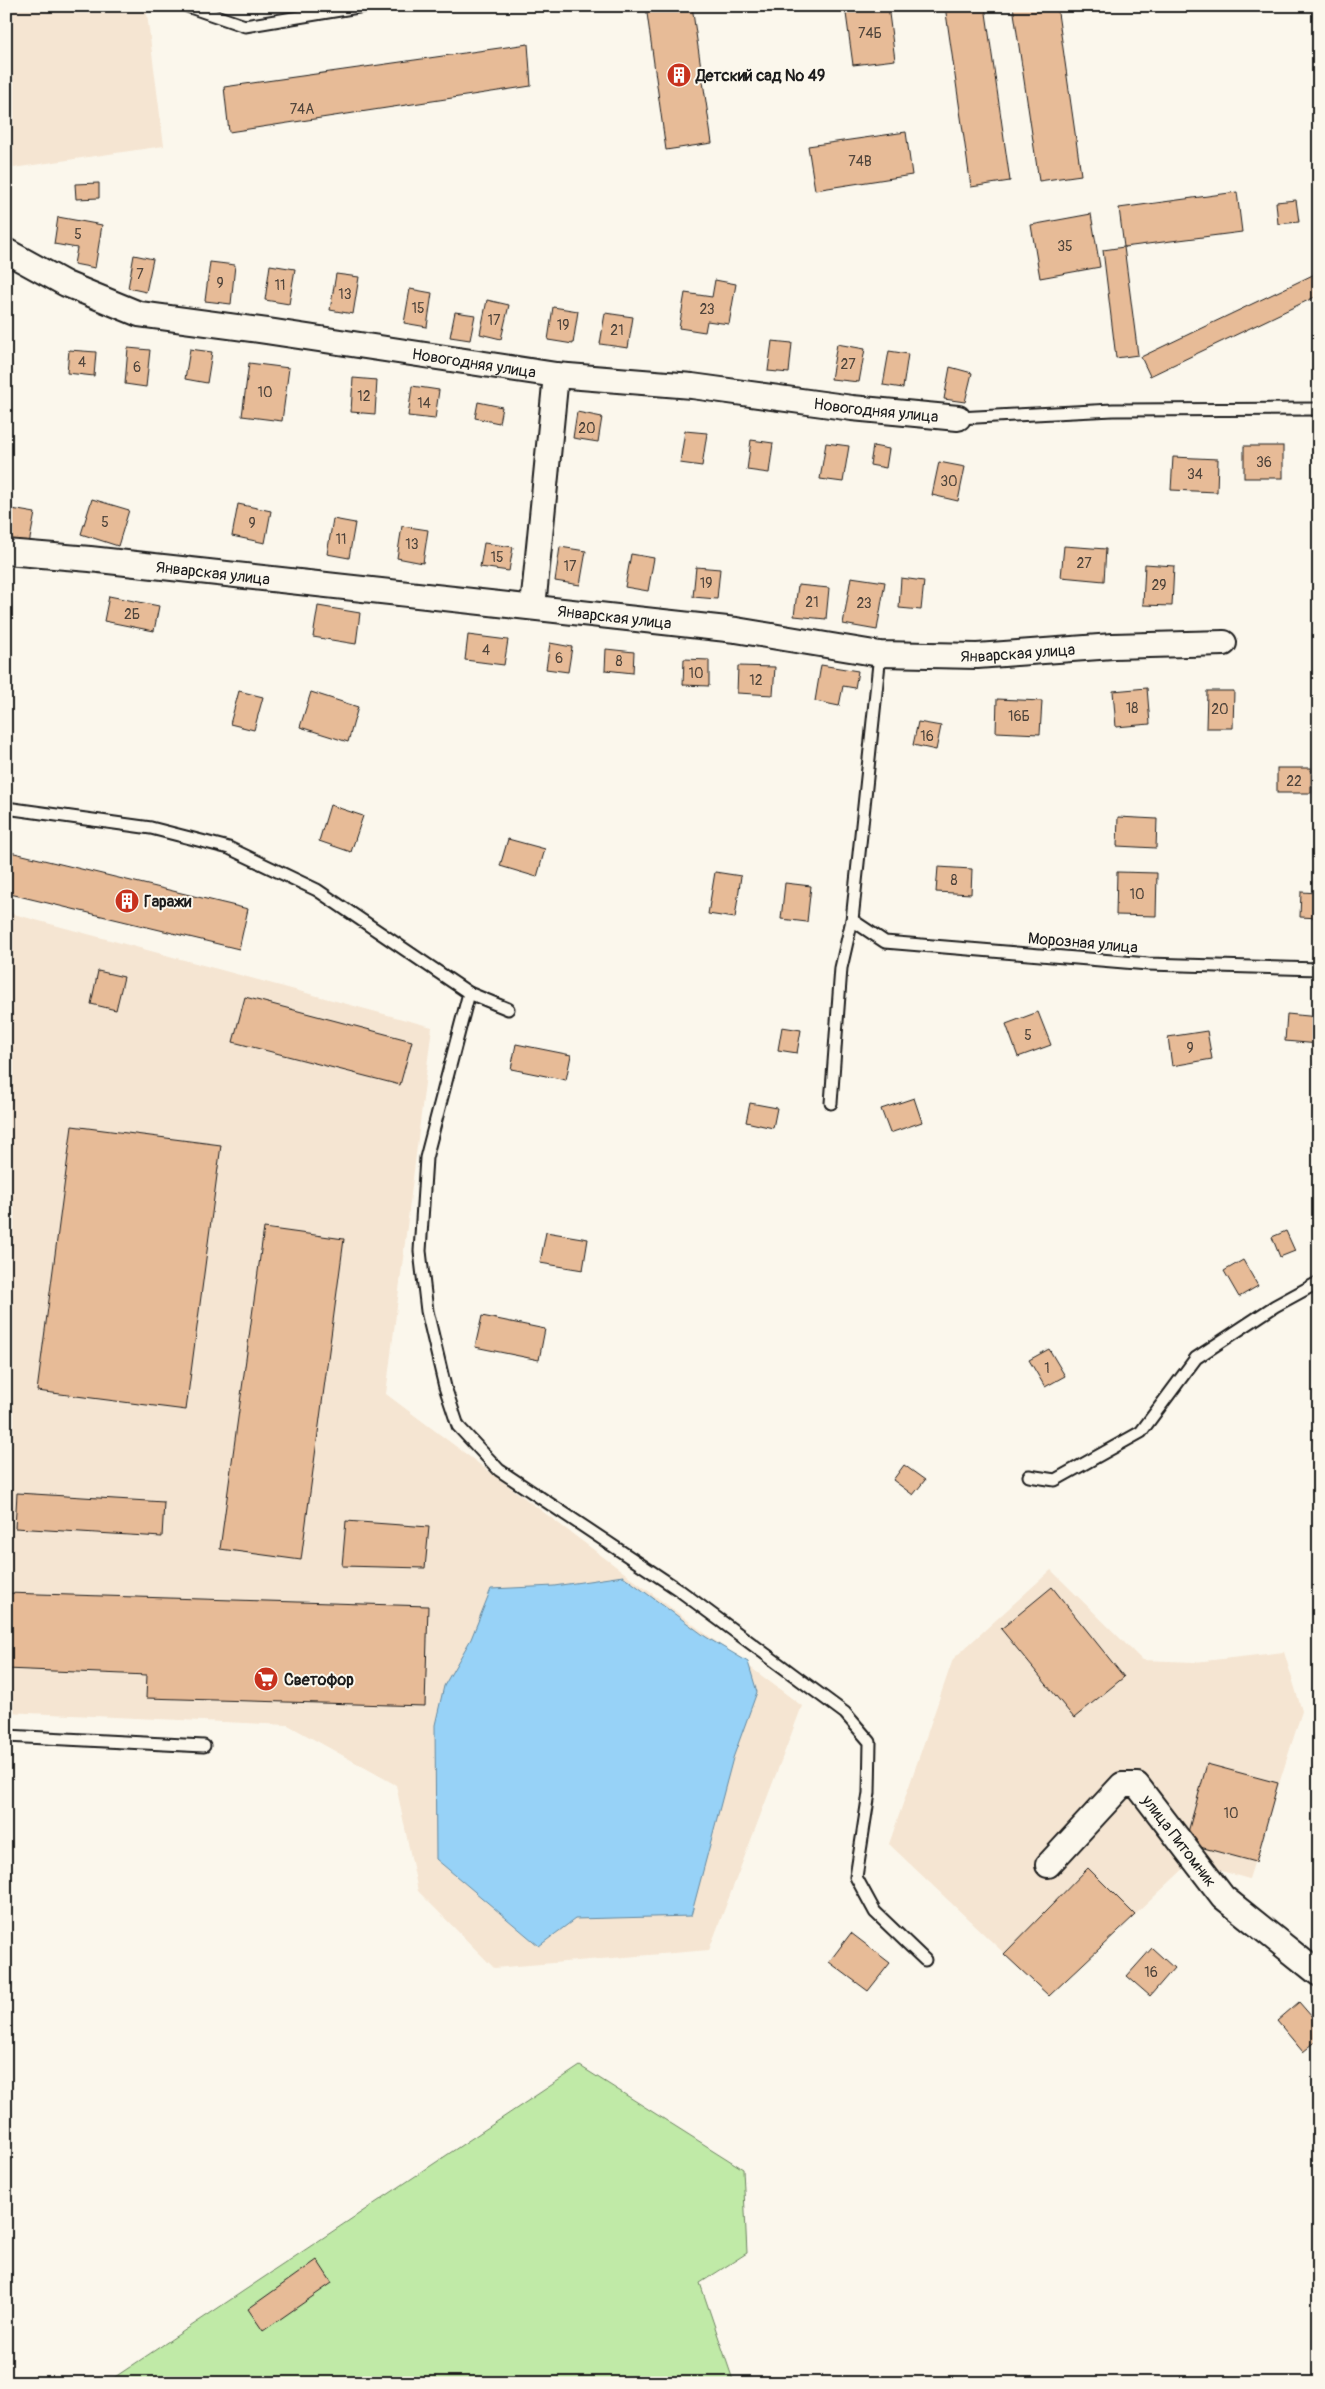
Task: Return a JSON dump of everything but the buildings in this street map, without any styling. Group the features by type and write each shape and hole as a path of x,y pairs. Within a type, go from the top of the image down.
{"street":[{"name":"Новогодняя улица","path":"6,251 66,284 139,314 324,339 556,375 692,386 852,408 958,418"},
{"path":"533,607 556,375"},
{"name":"Январская улица","path":"6,552 736,630 880,654 977,656 1112,646 1224,642"},
{"name":"улица Питомник","path":"1048,1866 1122,1785 1137,1785 1223,1897 1319,1974"}],"lane":[{"path":"187,6 245,26 364,6"},
{"path":"958,418 1113,410 1319,409"},
{"path":"831,1103 840,968 852,920 880,654"},
{"path":"6,808 152,828 229,848 316,890 469,993 508,1010"},
{"name":"Морозная улица","path":"852,920 885,942 1148,964 1319,969"},
{"path":"469,993 426,1158 420,1251 427,1311 445,1387 458,1426 498,1470 679,1590 845,1713 870,1742 870,1793 856,1877 875,1912 925,1960"},
{"path":"1029,1476 1055,1480 1141,1432 1196,1358 1274,1306 1319,1282"},
{"path":"6,1736 204,1746"}],"shaded area":[{"path":"6,6 146,6 164,146 6,169"},
{"path":"6,912 432,1027 386,1394 802,1706 709,1950 494,1968 418,1891 396,1785 288,1725 6,1712"},
{"path":"1051,1570 1142,1660 1195,1662 1284,1652 1302,1711 1249,1879 1191,1862 1049,1996 889,1844 953,1659"}],"green space":[{"path":"580,2066 743,2169 747,2253 700,2283 734,2383 106,2383"}],"water":[{"path":"623,1576 706,1637 748,1662 757,1692 733,1758 691,1916 575,1919 539,1946 436,1859 435,1725 444,1686 471,1639 491,1589 554,1586"}],"place":[{"name":"Детский сад № 49","path":"679,75"},
{"name":"Гаражи","path":"127,901"},
{"name":"Светофор","path":"266,1679"}]}
